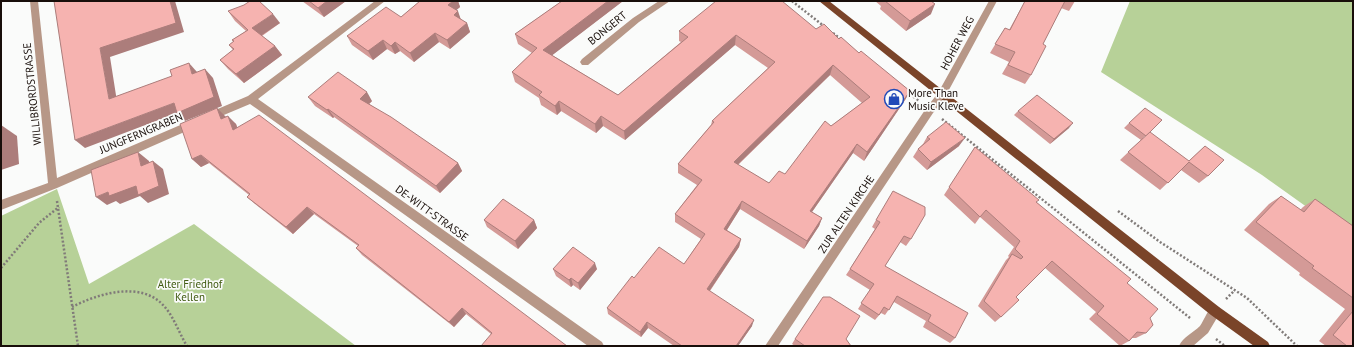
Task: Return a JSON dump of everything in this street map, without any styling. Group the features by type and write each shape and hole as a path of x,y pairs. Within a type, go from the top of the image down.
{"main road":[{"path":"823,1 1215,312 1264,346"}],"street":[{"name":"WILLIBRORDSTRASSE","path":"34,1 54,185"},
{"name":"JUNGFERNGRABEN","path":"1,205 54,185 252,99 381,1"},
{"name":"BONGERT","path":"585,62 636,20 666,1"},
{"name":"HOHER WEG","path":"941,96 993,1"},
{"name":"ZUR ALTEN KIRCHE","path":"771,346 930,110 941,96"},
{"name":"DE-WITT-STRASSE","path":"252,99 598,346"},
{"path":"1185,346 1204,329 1215,312"}],"path":[{"path":"792,1 842,40"},
{"path":"905,90 1225,346"},
{"path":"54,185 59,206 78,346"},
{"path":"1,268 39,223 59,206"},
{"path":"1116,209 1160,242 1246,298 1297,346"},
{"path":"72,306 95,297 112,293 145,294 156,298 164,306 187,346"}],"green space":[{"path":"1130,1 1353,1 1353,240 1262,175 1101,72"},
{"name":"Alter Friedhof Kellen","path":"57,189 89,284 194,224 356,346 1,346 1,216"}],"building":[{"path":"54,1 170,1 176,23 100,48 109,99 172,76 170,70 189,63 192,74 205,69 214,97 177,113 174,103 75,140"},
{"path":"250,1 259,1 273,14 252,28 275,46 236,74 220,60 234,49 229,45 234,41 232,40 248,30 228,11"},
{"path":"309,1 327,1 318,8"},
{"path":"420,1 453,1 448,5 458,11 454,15 467,23 447,40 435,33 410,53 395,42 391,46 383,40 368,51 347,36 386,7 401,17"},
{"path":"562,1 608,1 543,50 618,95 688,37 679,31 716,1 782,1 816,29 824,24 839,39 841,37 859,53 861,51 910,91 867,152 857,144 810,211 822,218 807,241 742,201 724,229 741,239 707,289 754,320 736,346 682,346 647,322 640,332 607,308 632,276 634,278 659,247 684,264 705,234 675,214 702,180 678,164 714,122 712,121 775,62 736,35 624,131 601,116 595,124 559,101 555,106 539,95 542,92 512,72 537,48 515,34","holes":["833,65 870,97 831,126 825,121 785,174 779,171 769,183 734,162"]},
{"path":"885,1 931,1 935,4 910,21"},
{"path":"1025,1 1065,1 1043,44 1046,46 1031,75 1008,65 1015,52 995,44 1005,28 1010,30"},
{"path":"338,72 367,92 360,99 391,117 458,163 436,186 328,109 327,110 308,97"},
{"path":"1037,95 1073,123 1054,139 1018,111"},
{"path":"217,108 221,119 228,116 233,130 259,115 567,346 481,346 492,333 462,308 449,322 356,248 359,245 307,207 286,227 247,197 250,194 201,155 192,159 180,124"},
{"path":"1145,108 1162,120 1146,136 1129,123"},
{"path":"946,122 965,138 931,162 918,149 930,139 927,137"},
{"path":"1150,132 1189,161 1205,146 1224,160 1208,176 1189,162 1168,183 1128,152"},
{"path":"975,147 1039,200 1036,202 1131,279 1127,283 1158,309 1150,318 1153,325 1146,333 1137,332 1129,341 1097,314 1104,306 1052,261 1016,297 1019,300 1001,317 984,301 1012,254 1021,259 1023,257 1015,249 1020,241 986,210 980,217 949,187"},
{"path":"138,152 141,166 153,161 159,186 138,195 136,186 109,196 108,192 96,197 91,170"},
{"path":"893,191 925,207 925,215 911,239 904,236 885,266 968,313 955,338 928,321 931,315 897,296 889,310 884,307 879,315 861,303 874,284 850,269 880,222 876,220"},
{"path":"1281,196 1304,212 1315,199 1353,226 1353,298 1312,268 1314,266 1256,222"},
{"path":"503,199 534,220 515,241 484,220"},
{"path":"573,247 595,263 578,283 571,278 569,280 553,269"},
{"path":"823,297 830,297 860,316 846,339 851,346 805,346 795,339"},
{"path":"1353,311 1353,346 1347,346 1333,335"}],"place":[{"name":"More Than Music Kleve","path":"894,99"}]}
